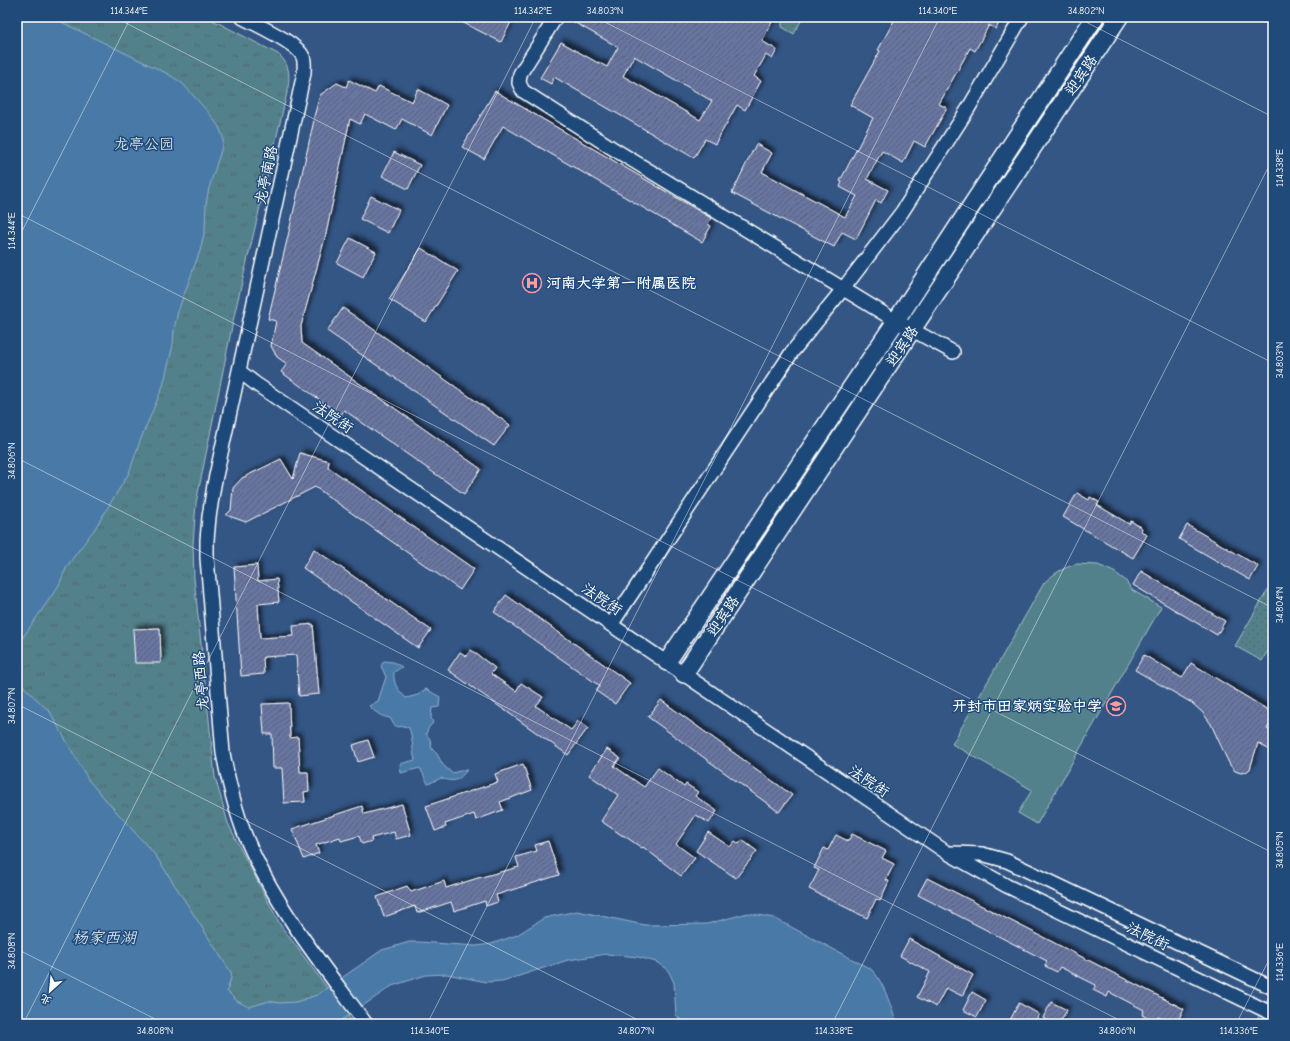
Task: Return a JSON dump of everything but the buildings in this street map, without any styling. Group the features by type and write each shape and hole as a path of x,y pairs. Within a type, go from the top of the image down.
{"main road":[{"name":"迎宾路","path":"667,662 896,321 1095,17"},
{"name":"迎宾路","path":"684,674 1119,17"}],"street":[{"name":"龙亭南路","path":"239,371 304,73 303,57 293,46 286,40 242,17"},
{"path":"556,17 520,74 519,83 523,91 612,148 843,289 896,321 953,352"},
{"path":"611,625 792,352 902,212 968,109 1022,17"},
{"name":"法院街","path":"239,371 946,852 1007,886 1273,1014"},
{"name":"龙亭西路","path":"239,371 214,485 207,540 208,576 228,782 250,848 287,914 366,1024"},
{"name":"法院街","path":"946,852 982,854 1007,861 1273,988"}],"green space":[{"name":"龙亭公园","path":"17,17 207,17 278,54 285,62 287,67 289,82 287,93 235,312 196,503 193,544 194,578 215,777 228,823 281,926 354,1024 17,1024"},
{"path":"778,17 803,17 794,34 782,27 782,21"},
{"path":"1077,564 1098,565 1114,572 1125,580 1132,590 1161,607 1037,824 1018,813 1032,790 952,744 1044,583 1059,571"},
{"path":"1273,581 1273,642 1262,661 1235,646"}],"water":[{"path":"17,17 51,17 168,74 182,83 210,114 219,127 223,137 223,144 209,188 206,204 205,229 200,251 178,311 173,345 163,386 140,441 129,473 94,530 67,566 59,585 17,646"},
{"path":"384,661 393,662 402,667 394,672 394,680 398,689 406,698 418,695 426,689 440,697 439,707 432,708 431,718 433,723 429,727 426,734 430,739 432,749 437,754 443,765 452,773 467,770 459,779 453,781 441,778 428,784 420,768 401,773 400,764 415,760 409,728 394,725 390,718 378,714 369,706 378,701 386,677 381,666"},
{"name":"杨家西湖","path":"17,674 19,680 26,689 50,712 89,781 156,856 232,974 227,991 237,1001 249,1007 269,1001 279,1003 296,1002 317,995 382,950 409,942 476,946 491,944 517,935 544,918 577,911 645,925 707,924 748,913 774,918 871,969 884,988 897,1024 685,1024 676,1015 674,983 666,968 656,962 638,957 607,954 568,960 502,981 486,982 447,974 426,975 392,986 342,1020 339,1024 17,1024"},
{"path":"1273,988 1273,1024 1255,1024"}],"place":[{"name":"河南大学第一附属医院","path":"532,283"},
{"name":"开封市田家炳实验中学","path":"1116,706"}]}
